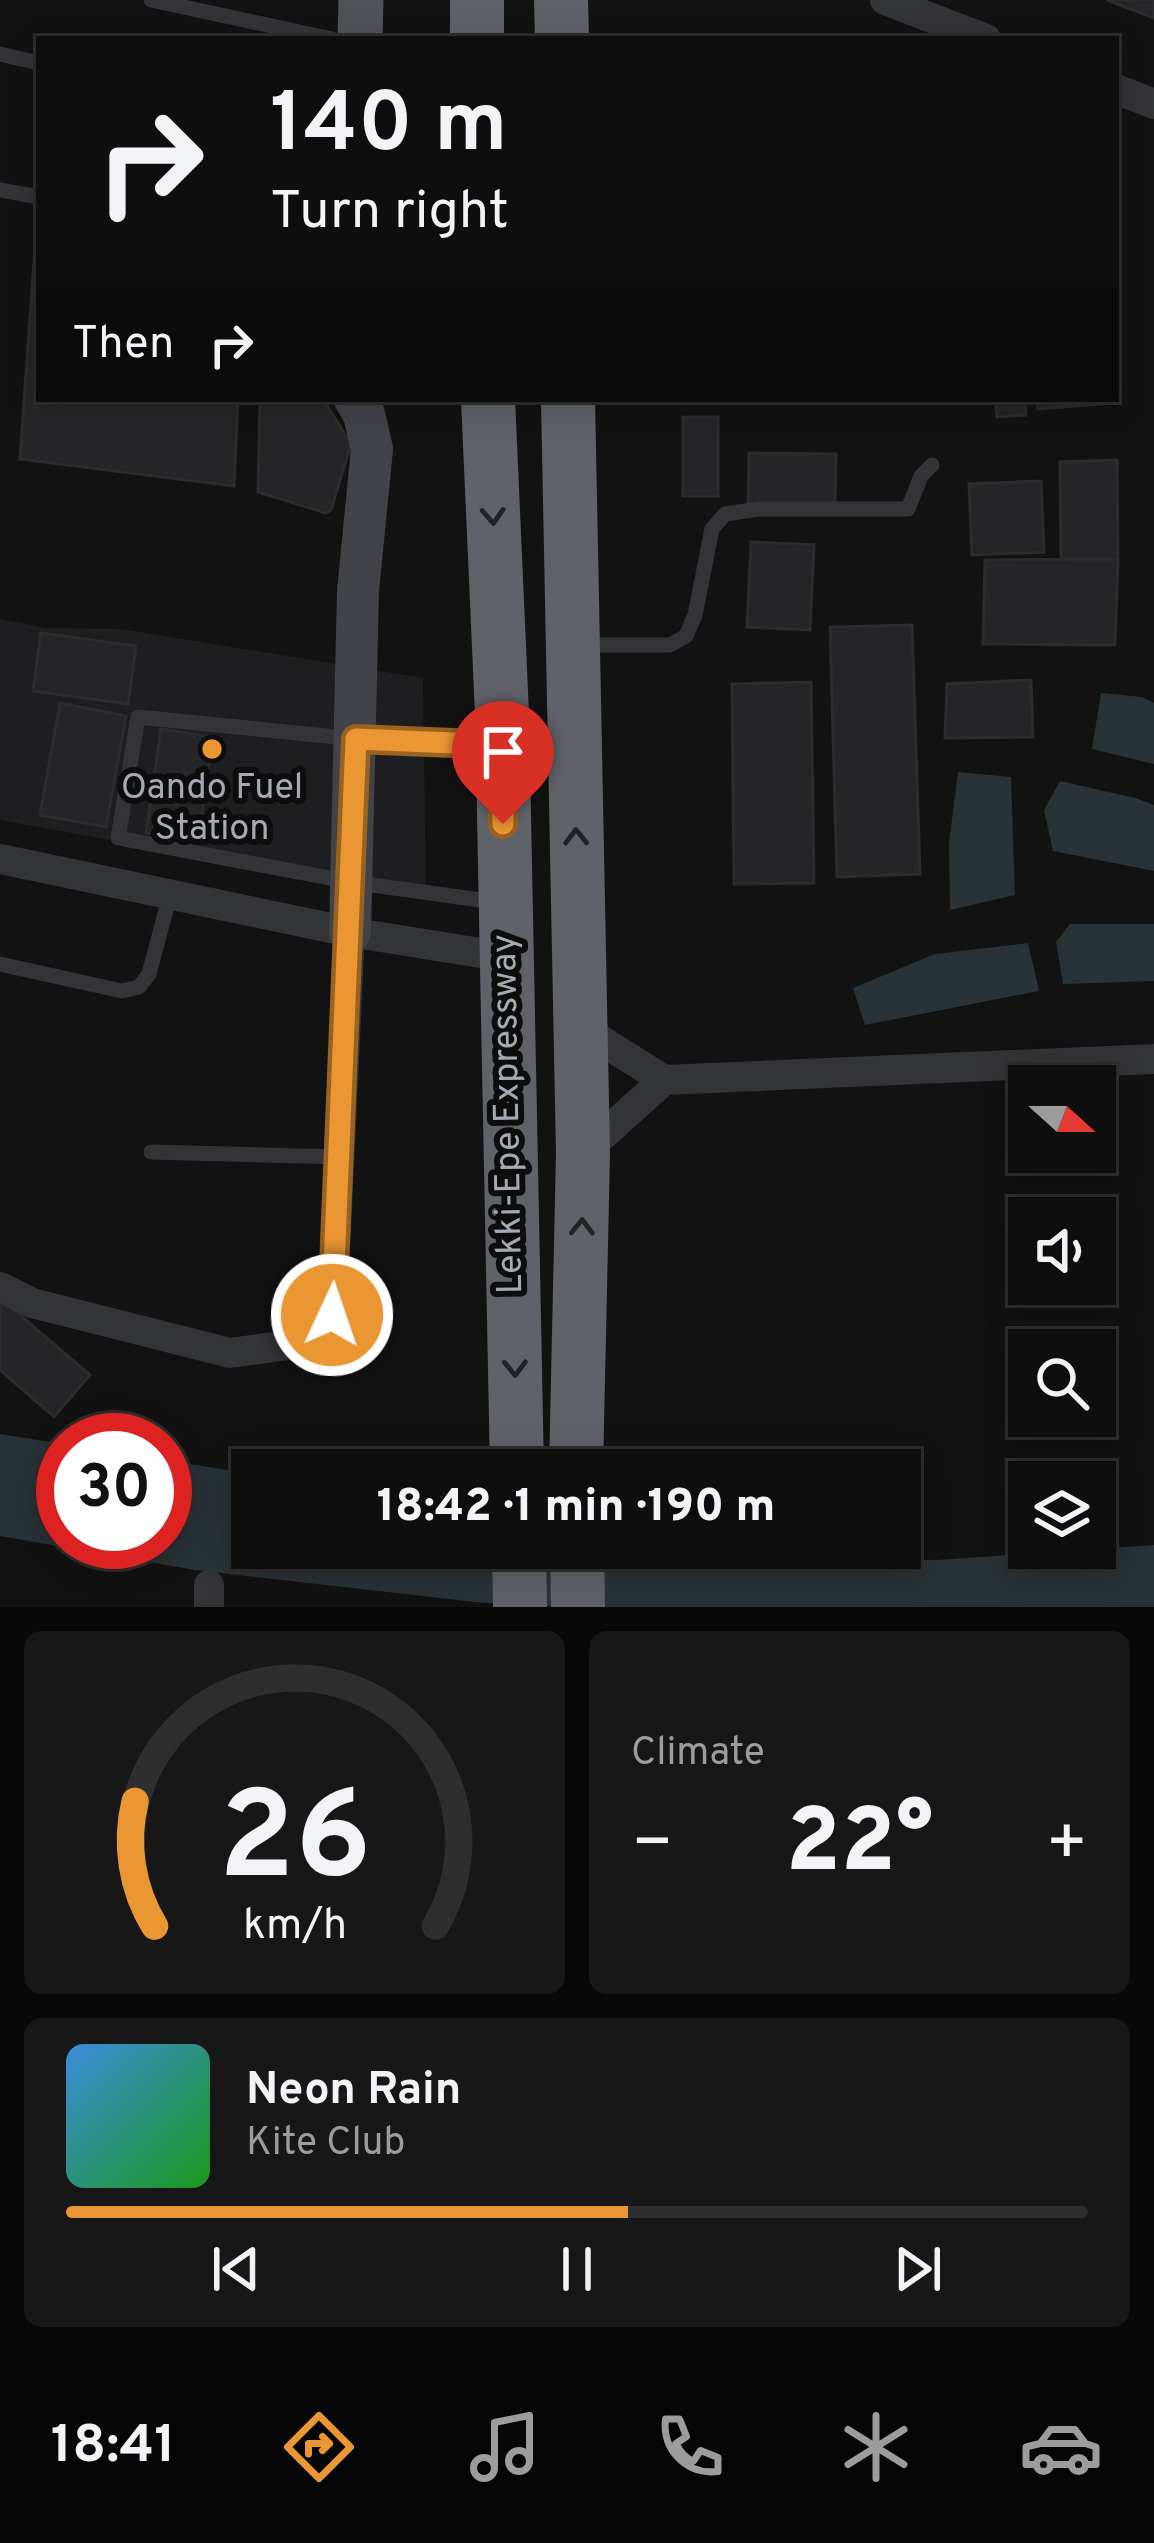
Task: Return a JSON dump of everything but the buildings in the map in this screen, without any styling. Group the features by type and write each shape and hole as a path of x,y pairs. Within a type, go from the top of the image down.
{"highway":[{"path":"477,0 477,36"},
{"name":"Lekki-Epe Expressway","path":"488,402 502,745 517,1449"},
{"name":"Lekki-Epe Expressway","path":"568,402 584,1153 577,1449"},
{"path":"519,1569 520,1607"},
{"path":"577,1569 578,1607"}],"main road":[{"path":"360,36 361,0"}],"street":[{"path":"885,0 978,36"},
{"path":"1119,90 1154,104"},
{"path":"0,1287 32,1303 230,1353 303,1343 325,1332 332,1315 350,932 358,591 372,449 357,402"},
{"path":"0,859 350,932 505,957"},
{"path":"580,1028 664,1080 1154,1060"},
{"path":"584,1153 664,1080"}],"lane":[{"path":"151,0 318,36"},
{"path":"0,54 36,62"},
{"path":"0,190 36,196"},
{"path":"572,645 670,645 686,636 695,616 712,529 724,514 759,509 908,509 921,476 932,465"},
{"path":"502,745 356,739 138,717 118,838 351,882 504,904"},
{"path":"0,964 122,991 139,987 148,974 170,895"},
{"path":"151,1152 340,1157"}],"shaded area":[{"name":"Oando Fuel Station","path":"0,619 45,628 121,629 423,678 426,898 0,820"},
{"path":"1101,693 1142,697 1154,703 1154,764 1092,749"},
{"path":"958,772 1011,777 1015,895 950,910 949,843"},
{"path":"1060,781 1154,805 1154,871 1053,851 1044,810"},
{"path":"1070,924 1154,924 1154,981 1063,984 1056,942"},
{"path":"1028,943 1039,991 865,1025 853,988 935,954"},
{"path":"0,1434 36,1440 36,1542 0,1536"},
{"path":"192,1464 231,1471 231,1569 921,1569 921,1560 1008,1555 1008,1569 1116,1569 1116,1548 1154,1545 1154,1607 564,1607 475,1602 189,1569"}],"place":[{"name":"Oando Fuel Station","path":"212,749"}],"route":[{"path":"332,1315 356,739 502,745 503,824"}]}
